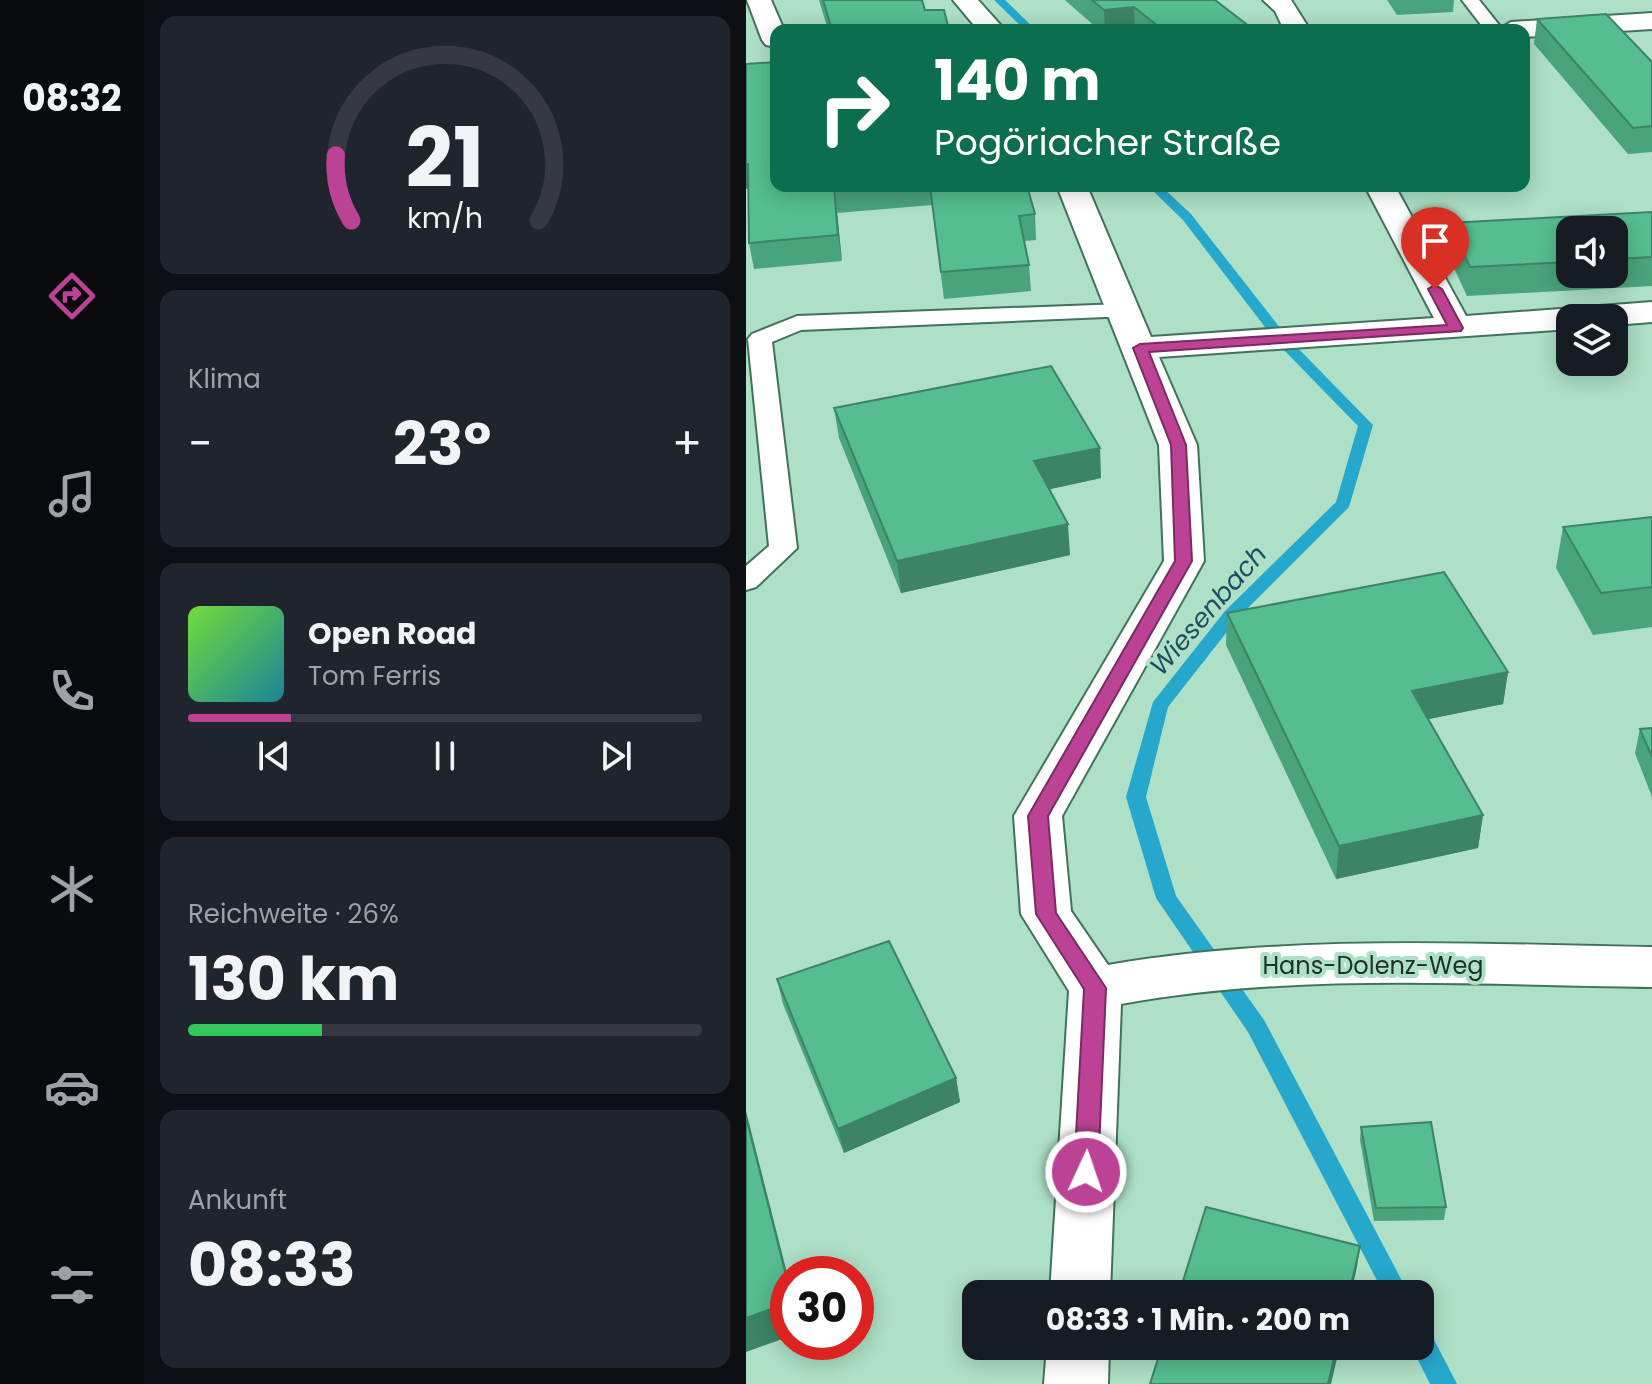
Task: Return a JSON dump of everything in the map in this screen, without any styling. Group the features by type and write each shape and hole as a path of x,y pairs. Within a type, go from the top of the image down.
{"street":[{"path":"759,0 770,28"},
{"path":"965,0 987,24"},
{"path":"1275,0 1285,7 1294,24"},
{"path":"1530,29 1652,21"},
{"path":"746,39 770,41"},
{"path":"1074,192 1178,445 1184,561 1038,816 1046,914 1095,988 1081,1280"},
{"path":"1383,192 1456,328"},
{"path":"1628,314 1652,312"},
{"path":"1131,329 1253,340 1556,320"},
{"name":"Hans-Dolenz-Weg","path":"1095,988 1165,973 1281,964 1652,967"},
{"path":"1076,1384 1077,1360"}],"lane":[{"path":"1470,0 1489,24"},
{"path":"746,581 783,548 760,339 797,323 1131,329"}],"building":[{"path":"823,0 922,0 925,10 944,10 948,24 830,24"},
{"path":"1092,0 1215,0 1246,24 1155,24 1134,7 1104,10"},
{"path":"1606,14 1652,62 1652,126 1633,128 1537,19"},
{"path":"770,62 770,192 834,192 838,235 749,243 746,64"},
{"path":"931,192 1029,192 1035,214 1019,216 1029,265 941,272"},
{"path":"1652,212 1652,257 1628,258 1628,216 1578,216"},
{"path":"1556,217 1556,263 1470,267 1449,223"},
{"path":"1051,366 1100,448 1034,461 1068,524 897,561 834,408"},
{"path":"1652,517 1652,587 1601,593 1563,527"},
{"path":"1444,572 1508,672 1412,691 1483,815 1339,846 1227,613"},
{"path":"1652,728 1652,757 1640,729"},
{"path":"889,941 956,1078 838,1129 777,979"},
{"path":"746,1117 781,1256 770,1256 770,1309 746,1318"},
{"path":"1431,1122 1446,1207 1376,1208 1361,1127"},
{"path":"1206,1207 1360,1246 1352,1280 1183,1280"},
{"path":"1158,1360 1334,1360 1328,1384 1150,1384"}],"waterway":[{"name":"Wiesenbach","path":"999,0 1025,24"},
{"name":"Wiesenbach","path":"1160,192 1187,217 1283,341 1366,425 1343,504 1231,615 1159,706 1136,797 1166,898 1256,1026 1390,1280"},
{"name":"Wiesenbach","path":"1431,1360 1444,1384"}],"route":[{"path":"1086,1172 1095,988 1046,914 1038,816 1184,561 1178,445 1140,348 1456,328 1435,289"}]}
